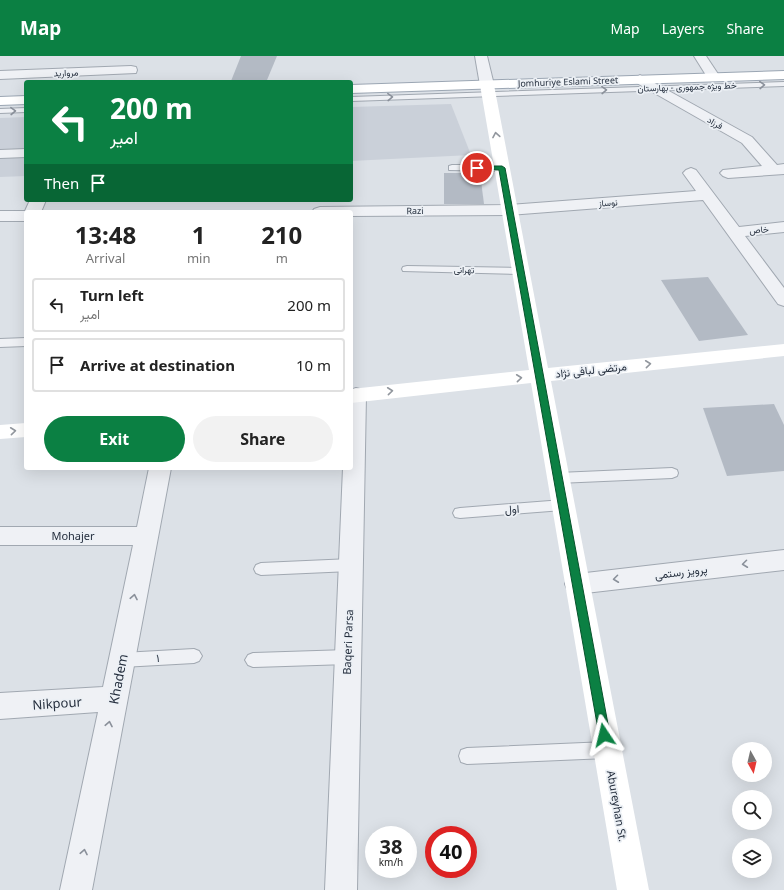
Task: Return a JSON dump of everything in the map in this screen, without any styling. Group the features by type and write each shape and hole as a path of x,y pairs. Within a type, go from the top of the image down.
{"main road":[{"name":"Jomhuriye Eslami Street","path":"353,89 488,89 640,79 784,75"},
{"name":"Abureyhan St.","path":"488,89 633,890"},
{"path":"0,101 24,100"},
{"name":"مرتضی لبافی نژاد","path":"353,395 784,350"},
{"path":"0,432 24,430"}],"street":[{"path":"481,56 488,89"},
{"path":"700,56 714,77"},
{"name":"مروارید","path":"0,75 131,70"},
{"name":"فرزاد","path":"640,79 655,89 747,140 779,169"},
{"path":"0,154 24,153"},
{"path":"728,173 779,169"},
{"path":"691,173 784,300"},
{"name":"نوساز","path":"510,210 707,196"},
{"name":"Razi","path":"353,212 510,210"},
{"path":"0,216 24,216"},
{"name":"خاص","path":"734,232 784,227"},
{"name":"Khadem","path":"76,890 160,470"},
{"name":"Baqeri Parsa","path":"341,890 351,565 352,470"},
{"name":"Mohajer","path":"0,536 146,536"},
{"name":"پرویز رستمی","path":"577,584 784,560"},
{"name":"Nikpour","path":"0,706 114,699"}],"lane":[{"name":"خط ویژه جمهوری - بهارستان","path":"353,99 488,89 655,89 784,84"},
{"path":"0,111 24,110"},
{"path":"452,168 502,168"},
{"name":"تهرانی","path":"407,269 520,271"},
{"path":"0,343 24,342"},
{"path":"558,478 672,473"},
{"name":"اول","path":"460,513 563,505"},
{"path":"261,569 351,565"},
{"name":"۱","path":"122,660 194,656"},
{"path":"253,660 348,657"},
{"path":"467,756 607,750"}],"shaded area":[{"path":"451,104 471,155 353,161 353,107"},
{"path":"24,117 24,176 0,177 0,118"}],"building":[{"path":"241,56 277,56 267,80 231,80"},
{"path":"444,173 480,173 484,204 444,204"},
{"path":"708,277 748,335 699,341 661,280"},
{"path":"774,404 784,425 784,471 727,476 703,408"}],"route":[{"path":"477,168 502,168 604,735"}]}
